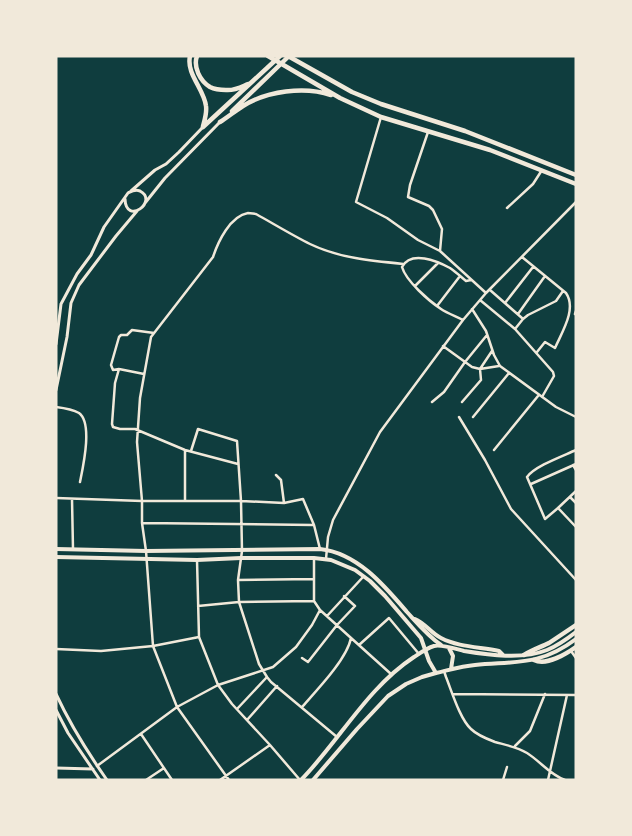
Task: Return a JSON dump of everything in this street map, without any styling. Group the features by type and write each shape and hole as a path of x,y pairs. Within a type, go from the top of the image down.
{"highway":[{"path":"190,56 190,68 206,104 203,127"},
{"path":"197,56 195,61 198,74 211,87 227,90 237,89 258,78"},
{"path":"268,56 340,98 381,117 490,150 576,184"},
{"path":"203,127 280,56"},
{"path":"220,122 288,56 352,92 381,104 465,131 576,175"},
{"path":"220,122 243,106 258,99 282,92 306,90 340,98"},
{"path":"524,655 557,638 576,625"},
{"path":"534,660 538,662 559,657 576,647"}],"main road":[{"path":"56,549 146,552 327,550 342,555 364,568 388,590 431,638 449,648 481,654 524,655 552,648 576,632"},
{"path":"56,557 197,560 241,558 326,559 346,566 364,576 385,596 421,638 429,661 436,672"},
{"path":"413,618 434,634 446,640 499,650 504,655"},
{"path":"313,780 388,696 406,684 436,672 451,669 534,660 551,654 576,639"},
{"path":"301,780 391,674 425,650 441,645"},
{"path":"449,648 453,656 451,669"}],"street":[{"path":"381,117 356,202 387,218 418,240 440,250 486,293"},
{"path":"56,390 67,337 71,303 79,285 116,236 137,211 143,207 165,178 220,122"},
{"path":"56,344 61,304 77,274 91,256 104,227 128,193 155,170 166,164 203,127"},
{"path":"429,131 410,184 408,197 429,206 433,210 442,229 440,250"},
{"path":"506,208 533,184 542,170"},
{"path":"131,191 138,190 141,192 145,197 145,203"},
{"path":"125,199 128,208 137,211"},
{"path":"326,559 328,537 333,520 380,432 472,309 576,202"},
{"path":"229,780 177,707 153,646 137,442 140,398 151,338 213,257 217,244 225,232 234,221 247,213 256,214 312,244 338,254 404,264"},
{"path":"522,257 569,298 569,314 555,348 545,342 537,352"},
{"path":"463,320 437,306 415,286 402,267 409,260 424,258 449,268 466,281 471,280"},
{"path":"415,286 438,263"},
{"path":"505,303 533,266"},
{"path":"437,306 460,276"},
{"path":"518,314 545,276"},
{"path":"490,290 523,319"},
{"path":"515,329 523,319 556,301 563,291"},
{"path":"480,300 515,329 537,352 554,376 540,396 494,450"},
{"path":"472,309 487,335 492,351 500,366 556,407 576,417"},
{"path":"144,374 119,369 113,370 111,365 121,335 127,335 132,330 155,333"},
{"path":"58,335 67,337"},
{"path":"432,402 444,392 487,335"},
{"path":"443,346 472,367 500,366"},
{"path":"462,402 481,380 480,368 492,351"},
{"path":"119,369 115,383 113,427 120,429 130,428 185,450 238,464"},
{"path":"473,417 509,373"},
{"path":"56,407 70,409 80,414 84,420 86,451 80,482"},
{"path":"459,417 485,460 511,510 576,580"},
{"path":"191,451 198,429 237,442 242,551 238,580 239,602 259,664 267,677 337,737"},
{"path":"185,450 185,501"},
{"path":"576,450 530,473 527,477 545,519 576,491"},
{"path":"531,484 574,465 576,470"},
{"path":"276,475 281,480 284,503"},
{"path":"570,497 576,502"},
{"path":"56,498 284,503 303,498 314,526 320,549"},
{"path":"72,499 74,549"},
{"path":"558,508 576,527"},
{"path":"142,523 314,526"},
{"path":"314,558 314,601 326,616 391,674"},
{"path":"197,560 199,637 218,685 237,710 301,780"},
{"path":"326,616 364,576"},
{"path":"238,580 314,579"},
{"path":"302,658 308,662 337,625 355,606 344,596"},
{"path":"198,606 239,602 314,601"},
{"path":"56,768 95,767 177,707 218,685 273,667 296,646 312,625 320,610"},
{"path":"359,645 389,618 419,654"},
{"path":"56,649 101,651 153,646 199,637"},
{"path":"302,707 340,661 350,646 351,638"},
{"path":"571,650 576,658"},
{"path":"444,671 464,720 471,730 495,742 515,747 529,754 550,772 565,780"},
{"path":"237,710 267,677"},
{"path":"247,720 277,686"},
{"path":"56,694 100,780"},
{"path":"453,694 576,695"},
{"path":"515,747 530,731 545,694"},
{"path":"548,780 567,695"},
{"path":"56,710 68,733 107,780"},
{"path":"141,734 172,780"},
{"path":"220,780 270,745"},
{"path":"503,780 507,767"},
{"path":"146,780 164,768"}]}
